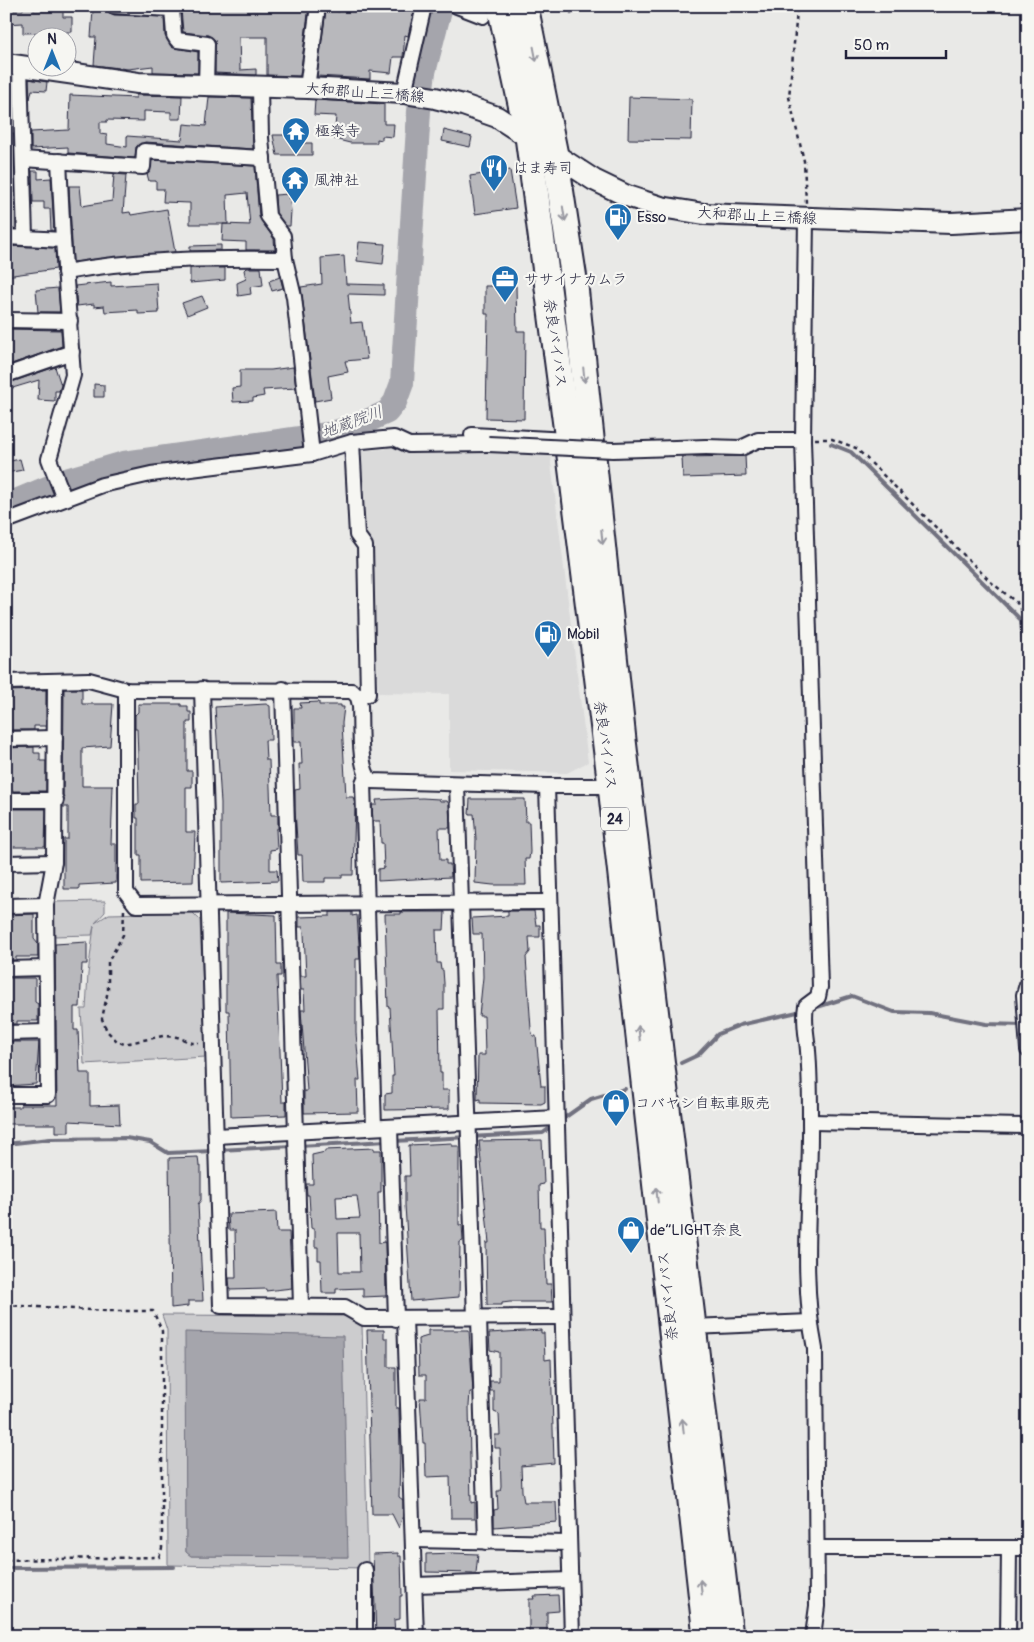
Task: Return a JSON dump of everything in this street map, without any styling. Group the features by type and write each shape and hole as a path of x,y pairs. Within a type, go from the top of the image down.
{"highway":[{"name":"奈良バイパス","path":"525,6 554,155 575,286 622,731 730,1636"},
{"name":"奈良バイパス","path":"491,11 528,136 611,786 706,1636"}],"main road":[{"name":"大和郡山上三橋線","path":"13,66 138,83 307,88 406,93 436,98 497,117 594,180 627,196 661,207 704,214 951,223 1028,219"}],"street":[{"path":"114,6 172,9 174,34 177,40 207,44 206,86"},
{"path":"307,88 318,6"},
{"path":"406,93 424,6"},
{"path":"457,6 491,11"},
{"path":"13,66 22,158 25,238"},
{"path":"260,87 268,216 283,236 285,259 294,297 312,451"},
{"path":"22,158 144,167 144,151 263,158"},
{"path":"59,160 73,375 49,459 63,496"},
{"path":"806,219 803,440 820,987 818,997 805,1011 810,1122 808,1225 810,1322 815,1348 818,1548 817,1606 813,1636"},
{"path":"6,237 64,240"},
{"path":"65,272 100,266 203,258 285,259"},
{"path":"6,320 70,321"},
{"path":"6,375 72,352"},
{"path":"6,521 63,496 102,485 151,474 312,451 352,442 394,438 487,434 568,440"},
{"path":"394,438 409,445 488,444 613,450 706,447 741,448 758,440 803,440"},
{"path":"352,442 357,535 365,546 366,556 368,694 358,697"},
{"path":"6,682 89,680 126,690 344,690 352,691 358,697 366,776 363,783 374,1128"},
{"path":"6,1095 48,1095 46,905 54,862 56,800 55,682"},
{"path":"202,689 221,1306 345,1307 364,1318 562,1317"},
{"path":"283,689 301,1306"},
{"path":"126,690 126,892 136,905 550,902"},
{"path":"6,739 55,738"},
{"path":"366,776 371,781 380,782 611,786"},
{"path":"457,784 468,1123 486,1542"},
{"path":"547,786 572,1636"},
{"path":"6,800 56,800"},
{"path":"6,863 54,862"},
{"path":"6,906 46,905"},
{"path":"6,969 46,968"},
{"path":"1028,981 1024,995 1028,1050"},
{"path":"6,1033 47,1032"},
{"path":"216,1136 556,1118"},
{"path":"810,1122 1028,1126"},
{"path":"390,1127 413,1540 416,1636"},
{"path":"692,1327 810,1322"},
{"path":"413,1540 569,1543"},
{"path":"818,1548 1028,1548"},
{"path":"1008,1636 1009,1549"},
{"path":"365,1570 365,1636"},
{"path":"415,1584 570,1580"}],"path":[{"path":"547,6 572,13 595,6"},
{"path":"700,6 797,11 789,97 804,161 806,219"},
{"path":"803,440 832,439 856,448 992,583 1017,603 1028,624"},
{"path":"132,899 123,912 123,935 108,962 108,990 102,1019 107,1031 117,1041 124,1044 163,1036 177,1037 192,1043 213,1043"},
{"path":"6,1305 107,1311 153,1311 162,1331 162,1548 159,1557 6,1560"}],"shaded area":[{"path":"385,441 553,443 551,463 588,762 567,773 449,770 449,694 378,693 377,659 371,657 359,536 356,451 386,449"},
{"path":"105,901 105,912 95,923 109,914 192,912 200,920 206,1057 84,1064 81,1009 86,1009 94,926 92,935 53,936 52,902"},
{"path":"162,1315 345,1316 362,1325 368,1568 168,1565 167,1330","holes":["186,1332 348,1557 191,1556 186,1552"]},
{"path":"185,1332 343,1336 348,1557 191,1556 186,1552"},
{"path":"1022,1558 1028,1558 1028,1636 1016,1636 1019,1561"}],"building":[{"path":"252,6 252,9 309,6 300,76 267,75 267,37 239,37 240,70 256,69 256,75 215,73 215,40 208,35 183,32 181,9 208,10 208,7"},
{"path":"339,6 415,6 408,36 405,35 403,57 393,57 391,73 370,71 370,79 317,76 326,9 339,12"},
{"path":"23,8 34,8 34,11 63,10 63,17 72,17 72,28 28,28 28,33 23,33 23,23 6,24 6,10 23,10"},
{"path":"93,10 107,11 114,15 164,17 165,36 172,47 198,52 198,73 153,72 153,66 128,69 94,65 96,37 91,37"},
{"path":"29,79 47,82 46,91 32,90 30,99"},
{"path":"70,95 136,98 136,95 182,96 181,119 171,119 171,112 144,111 144,121 107,120 107,122 100,122 100,134 107,135 107,144 127,147 127,136 182,140 184,124 206,126 209,97 251,98 253,149 145,142 136,147 135,158 68,153 68,147 31,149 31,132 69,130"},
{"path":"629,97 692,99 691,140 628,139"},
{"path":"315,100 384,104 384,124 394,124 393,137 382,136 382,140 377,139 377,143 350,143 334,139 336,116 314,115"},
{"path":"444,130 472,137 470,147 442,141"},
{"path":"13,133 16,229 7,228 6,226 6,134"},
{"path":"273,135 300,135 300,143 312,143 312,155 277,155"},
{"path":"152,160 255,166 259,217 274,239 275,250 246,250 246,242 222,241 223,224 190,224 190,203 163,202 164,189 156,189 156,181 149,181 147,174 150,171","holes":["247,193 250,225 223,224 228,224 227,195"]},
{"path":"510,170 516,208 475,214 470,176"},
{"path":"32,171 38,171 38,179 51,178 54,231 51,231 50,209 44,209 44,202 33,202"},
{"path":"114,174 126,175 123,213 130,212 131,215 167,209 175,252 73,262 69,186 80,186 82,206 112,201"},
{"path":"289,194 290,226 286,226 276,213 275,195"},
{"path":"359,242 385,244 383,264 357,261"},
{"path":"221,245 221,250 190,251 190,246"},
{"path":"7,246 55,248 56,269 6,276"},
{"path":"344,256 346,284 384,285 384,295 348,294 351,323 362,322 367,359 345,361 348,372 328,376 331,398 315,401 301,287 322,284 321,258"},
{"path":"190,268 225,268 225,280 190,283"},
{"path":"246,268 261,268 263,285 250,287 251,294 238,296 237,283 246,279 244,270"},
{"path":"280,277 283,288 272,291 269,281"},
{"path":"111,282 111,286 157,283 159,313 138,314 138,310 105,312 104,306 94,307 94,304 77,306 75,286"},
{"path":"485,286 516,286 517,331 525,331 524,419 486,418 488,314 485,314"},
{"path":"58,288 60,312 38,312 36,290"},
{"path":"202,296 207,307 187,315 182,303"},
{"path":"6,329 61,330 62,346 6,366"},
{"path":"55,367 61,385 59,391 55,391 55,401 38,400 39,380 6,390 6,384"},
{"path":"293,367 296,388 263,390 264,396 253,398 253,401 233,402 232,388 240,387 240,370 271,370"},
{"path":"94,384 104,385 104,397 94,397"},
{"path":"745,456 746,476 683,478 682,457"},
{"path":"20,459 23,470 6,473 6,462"},
{"path":"64,689 82,689 82,704 113,704 110,746 82,748 82,786 113,786 111,844 116,844 116,883 79,885 79,889 64,889 64,839 68,839 68,807 63,807"},
{"path":"46,690 46,726 34,726 34,730 6,730 6,691"},
{"path":"319,702 319,705 341,705 341,707 344,707 342,723 346,797 353,797 355,805 353,875 342,875 342,878 325,878 325,882 303,882 302,855 298,855 295,810 295,790 300,789 299,764 302,764 301,742 294,742 294,708 301,708 300,703"},
{"path":"138,704 181,704 181,706 188,706 188,712 191,712 191,722 187,722 187,771 192,771 192,787 186,787 186,832 195,832 193,882 141,883 141,855 138,855 138,818 136,818 136,804 139,804 135,715 138,712"},
{"path":"266,704 270,706 271,740 265,740 266,760 269,760 271,815 278,815 278,829 276,829 277,849 270,850 270,870 277,870 278,881 221,883 221,803 215,707"},
{"path":"34,747 34,753 40,753 40,761 46,761 46,791 6,791 6,748"},
{"path":"439,799 440,801 447,801 449,804 450,828 439,828 440,860 446,860 446,864 450,864 451,877 378,881 378,869 384,868 383,843 381,843 380,821 373,821 372,805 377,805 376,800"},
{"path":"470,799 525,799 526,822 529,822 530,852 529,859 525,859 526,885 475,883 476,839 474,814 469,814"},
{"path":"9,809 46,809 45,847 6,847 6,833 9,833"},
{"path":"508,911 534,911 536,925 540,925 540,937 529,937 530,952 526,957 531,1029 533,1036 536,1036 541,1086 545,1086 545,1102 541,1104 480,1103 480,1099 477,1100 478,1055 485,1055 484,1016 479,1016 483,977 482,934 473,934 472,918 508,916"},
{"path":"330,912 352,912 352,916 357,915 360,959 356,959 356,1033 360,1080 357,1080 358,1112 304,1113 304,1091 307,1091 301,1010 305,1010 304,990 301,990 300,976 306,976 304,933 303,927 299,927 299,917 330,916"},
{"path":"401,912 445,912 444,930 436,930 437,963 440,963 441,970 443,970 444,983 444,1009 439,1009 440,1073 442,1073 442,1090 449,1090 449,1109 385,1110 385,1094 392,1093 392,1076 394,1076 390,1007 388,1007 385,914 401,914"},
{"path":"226,913 276,915 277,965 281,965 281,976 277,976 282,1102 286,1102 286,1115 231,1117 229,1011 226,1011"},
{"path":"34,914 34,939 38,944 38,957 16,957 16,960 6,960 6,915"},
{"path":"87,942 87,964 82,964 80,1007 74,1007 74,1030 78,1030 80,1073 90,1073 90,1106 119,1105 120,1124 69,1121 69,1132 56,1132 56,1124 6,1124 6,1107 57,1105 55,944"},
{"path":"6,978 35,978 35,1002 38,1004 38,1021 17,1021 17,1024 6,1024"},
{"path":"6,1042 39,1042 36,1084 6,1086"},
{"path":"542,1140 544,1184 539,1185 540,1227 544,1227 546,1284 551,1284 552,1302 510,1302 502,1303 502,1305 487,1305 486,1243 489,1243 479,1141"},
{"path":"452,1143 452,1146 459,1146 459,1225 462,1225 463,1241 460,1242 459,1297 411,1301 405,1205 405,1176 410,1176 409,1145"},
{"path":"374,1148 374,1150 381,1150 381,1192 378,1192 379,1243 385,1242 386,1296 363,1297 363,1288 336,1289 336,1293 322,1293 321,1260 318,1260 318,1247 315,1247 315,1230 311,1228 309,1195 307,1195 306,1184 313,1184 312,1155 325,1152 325,1150","holes":["357,1196 360,1218 337,1219 336,1197","338,1233 359,1233 360,1272 339,1272"]},
{"path":"198,1157 199,1166 201,1166 201,1200 198,1204 203,1301 188,1301 188,1306 171,1308 169,1158"},
{"path":"276,1212 277,1232 289,1232 292,1288 266,1291 266,1289 230,1290 229,1278 236,1278 235,1230 229,1230 228,1214"},
{"path":"367,1330 384,1330 384,1338 388,1338 388,1367 396,1367 396,1408 399,1408 399,1497 403,1500 403,1515 399,1528 392,1514 372,1514"},
{"path":"428,1330 469,1330 473,1392 470,1392 469,1406 471,1503 475,1502 475,1518 451,1518 450,1476 426,1477 425,1443 423,1443 420,1398 426,1398 426,1375 419,1375 418,1339 428,1336"},
{"path":"541,1330 541,1333 544,1333 545,1360 551,1359 554,1463 521,1466 522,1491 524,1502 556,1502 557,1522 494,1527 494,1510 498,1509 497,1491 500,1491 501,1486 500,1448 495,1448 495,1435 500,1435 499,1414 494,1412 494,1391 490,1391 490,1381 499,1381 499,1352 490,1350 489,1333"},
{"path":"398,1553 398,1556 401,1556 402,1596 400,1596 400,1619 394,1620 395,1636 376,1636 373,1554"},
{"path":"426,1554 478,1554 476,1573 426,1572"},
{"path":"558,1595 559,1611 547,1612 547,1636 529,1636 529,1599 534,1599 533,1596"}],"waterway":[{"name":"地蔵院川","path":"6,505 66,480 124,463 328,434 356,426 387,412 395,402 402,383 419,111 424,72 441,6"},
{"path":"831,444 851,452 1021,620 1025,666 1028,669"},
{"path":"811,1009 852,996 894,1012 929,1013 986,1024 1023,1025"},
{"path":"681,1063 698,1055 718,1034 740,1025 802,1011"},
{"path":"560,1121 591,1099 625,1089"},
{"path":"394,1141 543,1133 554,1125"},
{"path":"6,1144 50,1139 126,1138 150,1142 168,1153 212,1151"},
{"path":"299,1146 387,1141"},
{"path":"219,1150 292,1146"},
{"path":"6,1568 174,1567"}],"place":[{"name":"極楽寺","path":"296,155"},
{"name":"はま寿司","path":"494,192"},
{"name":"風神社","path":"295,204"},
{"name":"Esso","path":"618,241"},
{"name":"ササイナカムラ","path":"505,303"},
{"name":"Mobil","path":"548,658"},
{"name":"コバヤシ自転車販売","path":"616,1127"},
{"name":"de”LIGHT奈良","path":"631,1254"}]}
